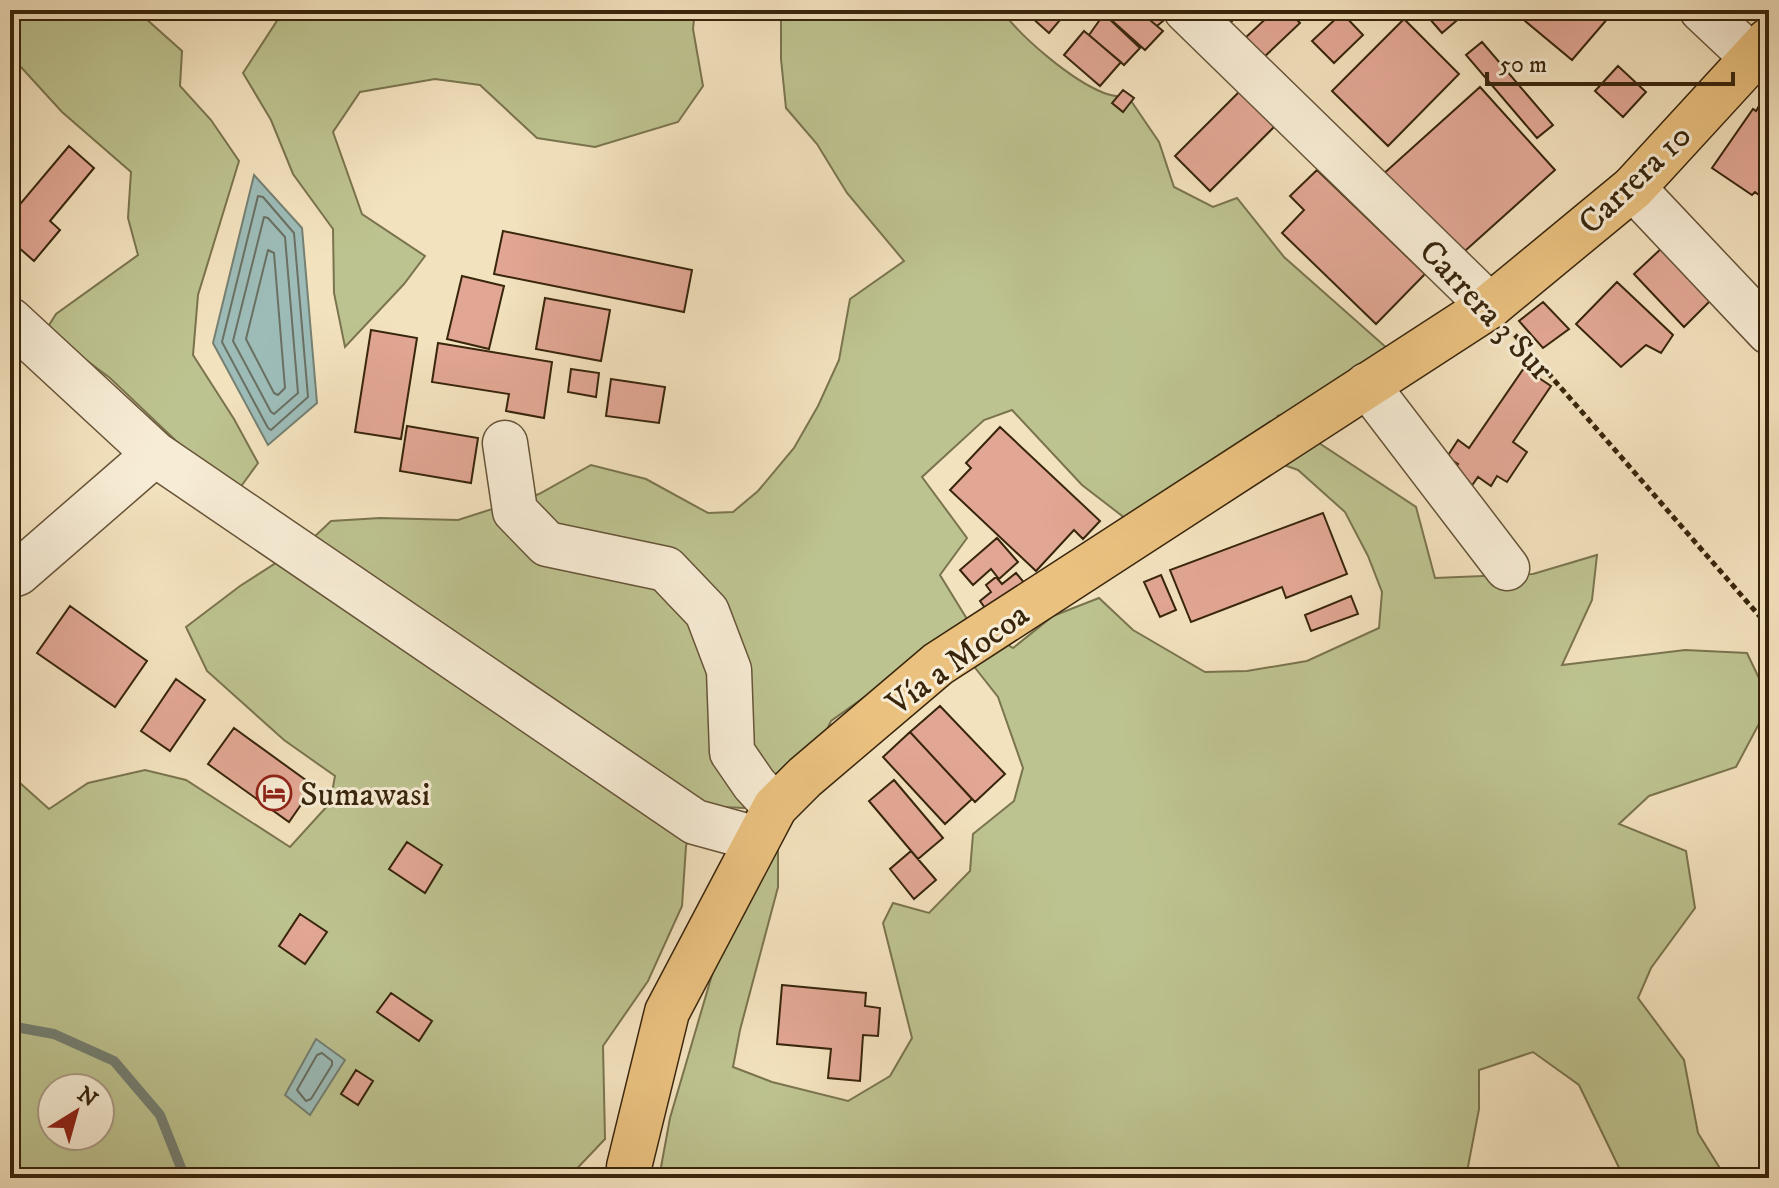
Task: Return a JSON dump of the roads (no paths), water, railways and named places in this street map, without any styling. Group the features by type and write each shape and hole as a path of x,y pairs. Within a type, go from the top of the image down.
{"main road":[{"name":"Carrera 10","path":"1490,306 1633,188 1761,49"},
{"name":"Vía a Mocoa","path":"630,1178 629,1167 667,1012 766,823 805,777 938,664 1490,306"}],"street":[{"name":"Carrera 3 Sur","path":"1186,10 1490,306"},
{"path":"1702,10 1761,49"},
{"path":"1633,188 1769,332"},
{"path":"10,320 155,454 695,822 766,823 754,784 732,752 729,670 707,612 666,569 547,544 515,511 505,443"},
{"path":"1367,385 1507,568"},
{"path":"10,576 18,573 155,454"}],"water":[{"path":"254,175 302,228 317,403 268,445 213,343"},
{"path":"316,1039 345,1060 310,1115 285,1095"}],"waterway":[{"path":"10,1026 54,1034 114,1061 160,1115 185,1178"}],"place":[{"name":"Sumawasi","path":"274,793"}]}
